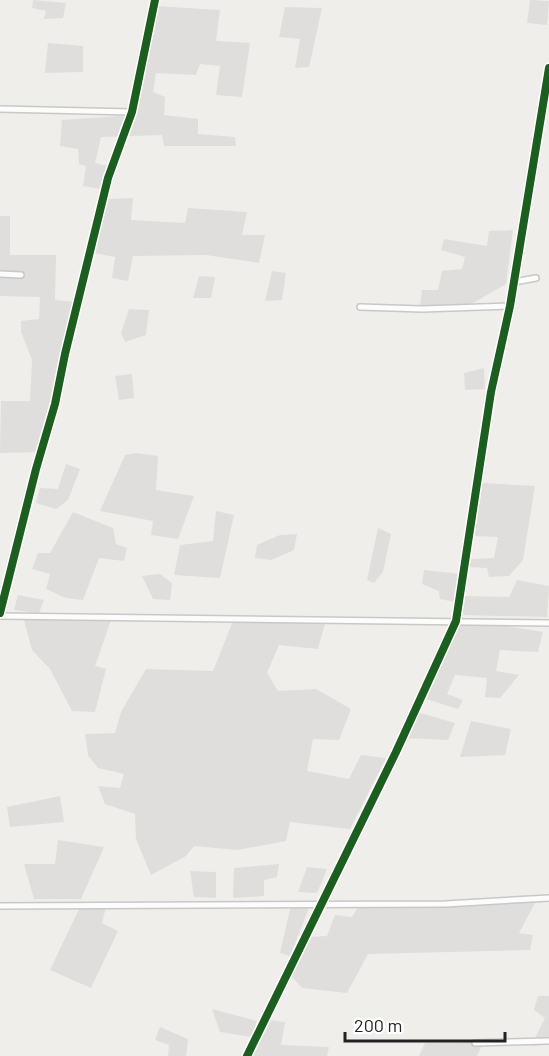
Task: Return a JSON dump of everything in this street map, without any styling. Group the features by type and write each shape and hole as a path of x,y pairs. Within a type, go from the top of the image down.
{"street":[{"path":"154,0 132,112 108,178 55,404 36,469 0,614 549,623"},
{"path":"247,1056 396,752 456,621 491,392 510,306 549,68"},
{"path":"0,110 132,112"},
{"path":"0,274 21,275"},
{"path":"514,282 536,278"},
{"path":"360,308 422,309 510,306"},
{"path":"0,906 445,904 549,898"},
{"path":"475,1042 549,1041"}],"shaded area":[{"path":"33,0 66,3 63,18 44,19 46,11 32,8"},
{"path":"530,0 549,1 547,25 527,23"},
{"path":"155,6 220,10 216,41 250,43 242,97 216,95 220,66 200,64 196,75 156,73 153,92 165,97 164,115 198,119 198,134 235,137 236,146 164,146 162,135 101,137 95,163 107,166 101,189 83,186 86,166 79,164 78,149 60,146 62,120 136,115"},
{"path":"285,7 322,8 309,67 295,68 300,39 279,37"},
{"path":"48,43 83,46 83,72 45,73"},
{"path":"133,198 131,220 185,223 188,208 247,212 242,235 265,235 259,263 206,255 133,256 128,281 112,278 115,257 94,253 109,199"},
{"path":"0,216 10,216 10,255 56,255 55,300 76,302 42,452 0,453 1,401 30,401 32,360 21,332 21,321 39,319 40,297 0,296"},
{"path":"513,230 506,284 468,306 437,310 420,305 422,290 438,290 442,271 462,269 465,257 441,250 444,239 487,246 489,231"},
{"path":"272,271 286,273 282,300 265,301"},
{"path":"199,276 215,277 211,298 193,298"},
{"path":"129,309 149,310 146,335 125,342 121,333"},
{"path":"484,368 485,389 465,390 464,373"},
{"path":"132,374 134,398 119,400 115,376"},
{"path":"136,453 158,456 156,490 194,496 178,539 151,535 153,521 100,511 125,455"},
{"path":"66,464 80,469 68,500 56,509 36,503 40,488 58,489"},
{"path":"482,483 535,486 523,560 509,576 489,577 487,568 469,567 471,559 494,558 498,537 472,536"},
{"path":"216,511 234,515 220,578 174,575 180,545 213,541"},
{"path":"73,512 113,528 116,544 127,548 124,561 99,558 83,600 66,598 46,589 50,574 32,569 38,553 50,553"},
{"path":"378,528 391,534 383,572 374,583 367,580"},
{"path":"297,534 294,550 271,560 255,558 257,545 280,535"},
{"path":"424,570 460,574 455,602 440,599 439,591 422,584"},
{"path":"160,574 172,583 170,600 153,599 142,576"},
{"path":"517,580 549,586 547,617 462,615 465,596 509,597"},
{"path":"18,595 44,600 39,613 14,610"},
{"path":"24,620 111,620 95,666 106,669 95,712 72,711 50,669 32,650"},
{"path":"233,621 325,623 318,649 279,645 267,673 278,691 316,689 351,709 339,740 313,739 307,771 349,779 361,755 386,758 350,829 290,822 286,841 237,850 194,846 186,856 151,875 136,839 135,814 105,804 98,786 120,788 124,774 98,768 88,755 85,734 115,733 121,712 146,669 213,671"},
{"path":"458,623 501,625 543,632 538,652 500,650 496,671 519,675 500,698 485,697 487,678 455,675 447,694 463,700 458,709 426,699"},
{"path":"417,712 455,723 448,740 405,738"},
{"path":"471,721 511,729 505,755 460,757"},
{"path":"60,796 64,822 10,827 7,807"},
{"path":"58,840 104,847 81,899 34,899 24,864 55,864"},
{"path":"279,864 277,877 264,880 264,896 233,898 234,868"},
{"path":"307,867 327,869 317,893 298,892"},
{"path":"190,871 216,872 216,898 194,897"},
{"path":"536,901 519,933 533,935 530,950 368,954 347,993 302,988 291,976 309,937 327,936 335,915 352,917 360,904"},
{"path":"291,905 309,908 290,956 280,953"},
{"path":"80,907 106,907 102,923 118,931 91,988 50,970"},
{"path":"538,996 549,996 549,1044 531,1046 545,1018 534,1010"},
{"path":"212,1009 257,1021 252,1037 220,1032"},
{"path":"269,1020 285,1022 281,1045 329,1047 327,1056 250,1056"},
{"path":"160,1027 188,1039 186,1056 168,1056 169,1045 155,1040"},
{"path":"425,1043 483,1043 477,1056 419,1056"}],"cycle path":[{"path":"0,613 36,469 55,404 108,178 132,112 155,0"},
{"path":"247,1056 396,752 456,621 491,392 510,306 549,68"}]}
